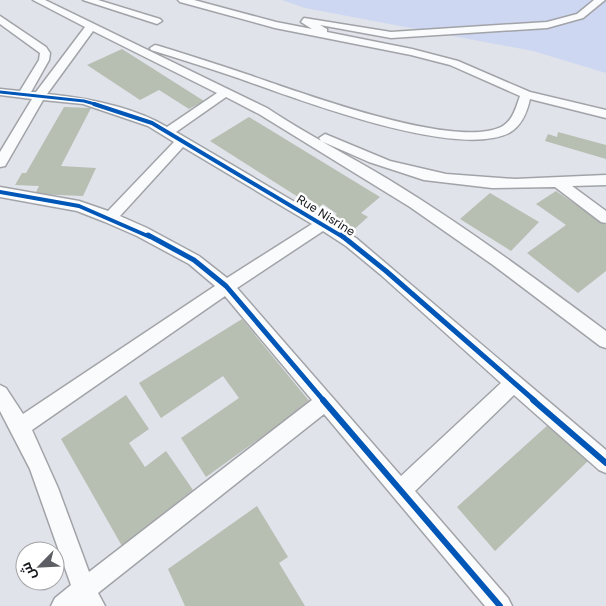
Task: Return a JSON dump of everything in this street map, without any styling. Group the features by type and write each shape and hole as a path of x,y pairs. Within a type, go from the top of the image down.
{"street":[{"path":"38,0 263,111 362,155 424,175 449,179 506,183 606,180"},
{"path":"88,0 157,21"},
{"path":"183,0 256,20 412,52 468,68 526,94 606,114"},
{"path":"334,37 306,22 307,20 390,35 521,27 547,25 580,16 600,0"},
{"path":"0,19 42,48 45,53 44,60 24,95"},
{"path":"0,163 39,97 91,26"},
{"path":"105,32 294,94 380,120 437,133 478,136 502,132 517,122 526,94"},
{"path":"412,52 433,52 461,56 482,64 523,86 606,107"},
{"name":"Rue Nisrine","path":"0,92 84,101 152,123 324,224 351,242 386,271 513,384 606,463"},
{"path":"168,132 225,93"},
{"path":"263,111 296,133 387,185 487,251 606,341"},
{"path":"110,218 183,140"},
{"path":"557,182 606,218"},
{"path":"0,192 79,206 110,218 142,232 194,260 226,286 500,606"},
{"path":"21,426 226,286 324,224"},
{"path":"402,490 513,384"},
{"path":"0,394 21,426 46,484 89,598"},
{"path":"63,606 89,598 324,402"}],"shaded area":[{"path":"282,0 606,0 606,73 533,51 305,8"}],"building":[{"path":"122,49 204,101 189,109 159,90 140,100 87,65"},
{"path":"64,107 91,108 61,166 96,168 83,196 35,194 39,186 15,185 22,173 26,173"},
{"path":"249,117 380,197 361,213 368,217 351,232 333,218 337,214 323,204 317,209 210,141"},
{"path":"558,132 606,145 606,159 545,141 548,134 557,137"},
{"path":"556,191 606,225 606,271 578,293 527,253 566,225 536,204"},
{"path":"490,193 539,222 511,251 460,219"},
{"path":"242,319 310,402 206,477 181,438 239,398 223,376 161,418 139,383"},
{"path":"126,395 149,429 129,443 145,467 166,451 193,490 122,546 61,439"},
{"path":"549,424 588,461 495,551 457,507"},
{"path":"257,506 288,557 279,563 305,606 185,606 168,569"}],"cycle path":[{"path":"0,92 84,101 152,123 323,224 351,242 386,271 606,463"},
{"path":"0,192 79,206 110,218 142,232 194,260 226,286 500,606"}]}
